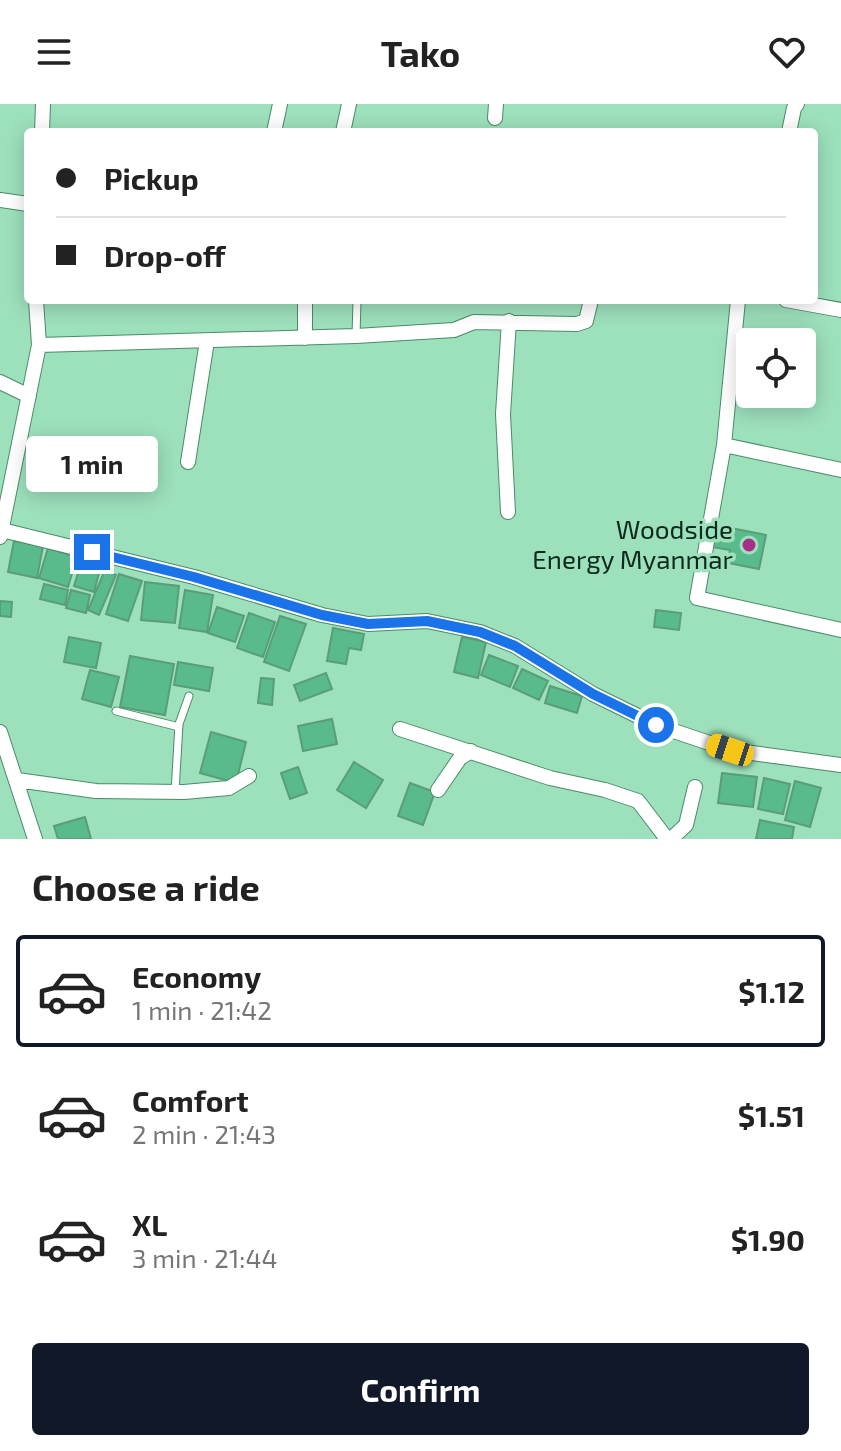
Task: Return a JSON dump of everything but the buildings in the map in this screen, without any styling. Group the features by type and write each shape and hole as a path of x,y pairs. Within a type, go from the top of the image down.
{"street":[{"path":"42,128 43,104"},
{"path":"275,128 280,104"},
{"path":"344,128 349,104"},
{"path":"790,128 797,104"},
{"path":"0,200 24,203"},
{"path":"36,304 39,345 1,533 194,577 322,615 368,624 427,621 480,632 515,646 593,694 656,725 730,750 841,765"},
{"path":"305,304 305,338"},
{"path":"39,345 356,336 454,330 474,322 577,324 586,321 590,304"},
{"path":"738,304 724,445 697,598 841,630"},
{"path":"808,304 841,310"},
{"path":"508,512 503,414 509,321"},
{"path":"188,462 207,341"},
{"path":"0,382 29,396"},
{"path":"724,445 841,470"},
{"path":"400,729 550,778 638,801 669,839 686,825 695,787"},
{"path":"0,732 35,839"},
{"path":"438,790 460,758 471,751"},
{"path":"17,780 96,791 175,792 229,788 249,776"}],"lane":[{"path":"356,336 357,304"},
{"path":"175,792 179,727 189,696"},
{"path":"116,711 179,727"}],"place":[{"name":"Woodside Energy Myanmar","path":"749,545"}],"route":[{"path":"92,552 194,577 322,615 368,624 427,621 480,632 515,646 593,694 656,725"}]}
